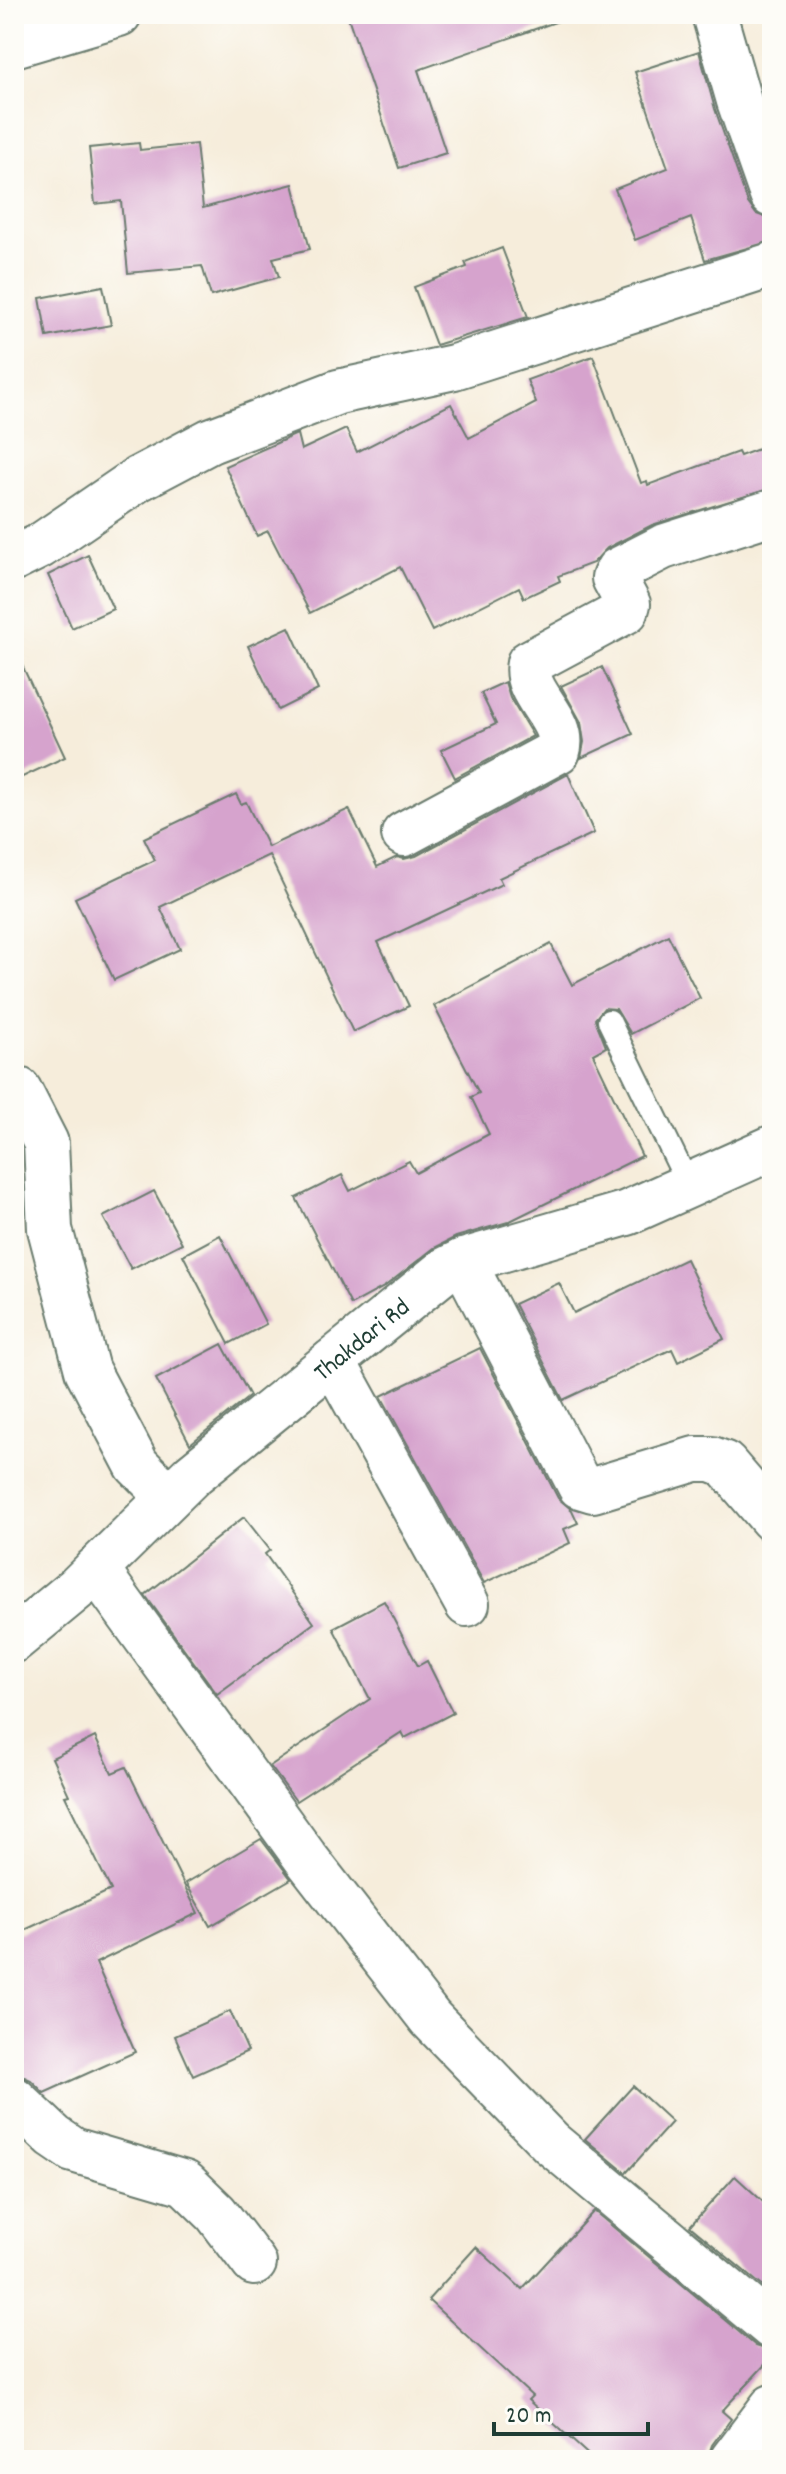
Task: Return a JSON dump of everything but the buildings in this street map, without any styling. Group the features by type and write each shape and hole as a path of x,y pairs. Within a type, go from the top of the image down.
{"street":[{"path":"14,45 119,14"},
{"path":"714,14 739,101 772,195"},
{"path":"14,559 40,546 138,479 210,441 338,392 454,367 772,265"},
{"path":"404,834 558,751 560,736 528,678 529,663 626,611 628,604 614,578 618,570 663,547 772,512"},
{"path":"14,1089 19,1090 46,1143 50,1229 87,1370 137,1465 169,1497"},
{"name":"Thakdari Rd","path":"14,1640 96,1569 192,1475 445,1270 463,1261 627,1213 772,1148"},
{"path":"463,1261 580,1486 593,1490 695,1459 712,1459 725,1464 772,1519"},
{"path":"333,1361 467,1604"},
{"path":"96,1569 296,1845 430,2018 551,2143 772,2327"},
{"path":"14,2099 54,2137 73,2150 185,2183 216,2213 254,2263"},
{"path":"732,2460 772,2407"}],"lane":[{"path":"609,1021 689,1186"}]}
